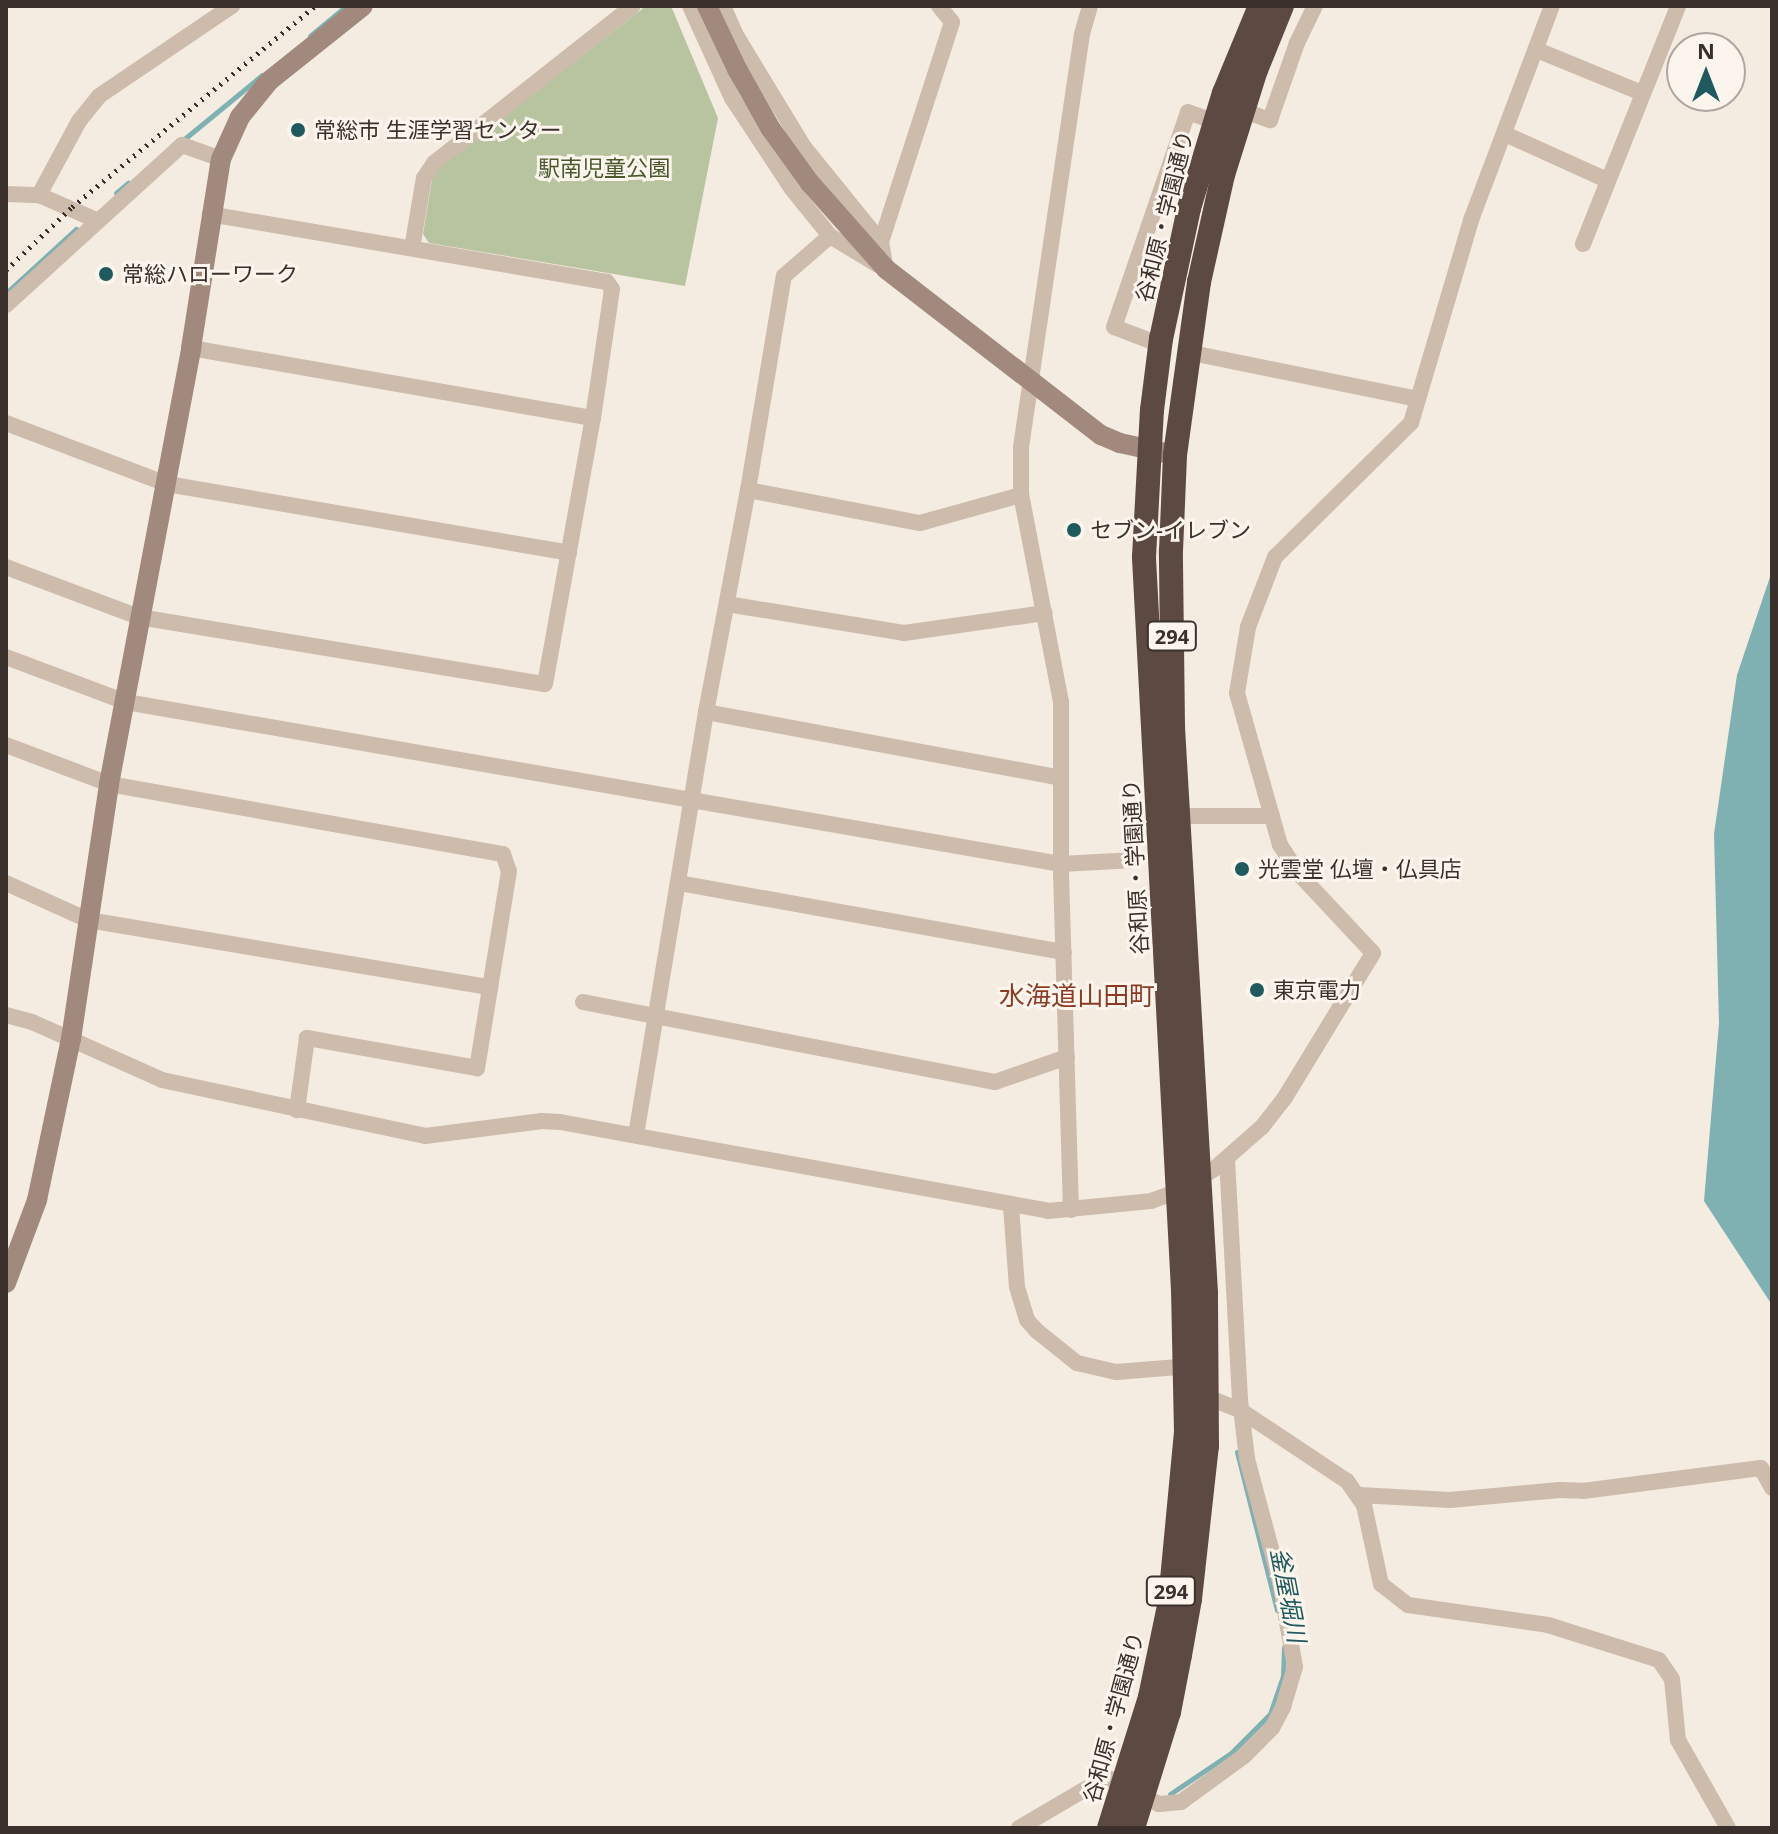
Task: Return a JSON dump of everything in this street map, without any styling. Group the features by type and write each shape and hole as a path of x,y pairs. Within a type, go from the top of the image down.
{"highway":[{"name":"谷和原・学園通り","path":"1189,1185 1144,557 1148,451 1161,345 1189,208 1215,122 1260,6"},
{"name":"谷和原・学園通り","path":"1133,1828 1145,1799 1169,1712 1202,1512 1179,816 1173,727 1171,551 1175,455 1187,352 1223,175 1242,110 1282,6"},
{"name":"谷和原・学園通り","path":"1109,1828 1150,1697 1170,1601 1186,1453 1196,1394"}],"street":[{"path":"39,195 79,121 99,96 232,6"},
{"path":"6,1283 37,1200 71,1039 109,784 167,484 221,159 240,117 269,81 363,6"},
{"path":"412,248 424,178 434,163 633,6"},
{"path":"690,6 742,115 836,228 1101,435 1148,451 1175,455"},
{"path":"707,6 765,119 836,228"},
{"path":"723,6 750,60 804,147 881,242"},
{"path":"886,269 881,242 952,22 939,6"},
{"path":"1071,1210 1061,864 1061,702 1021,495 1021,447 1082,34 1090,6"},
{"path":"1242,110 1270,120 1297,43 1315,6"},
{"path":"6,1015 71,1039 162,1080 425,1136 542,1121 636,1135 1011,1206 1071,1210 1151,1201 1189,1185 1227,1159 1262,1127 1284,1099 1373,953 1299,874 1280,845 1237,693 1248,627 1261,586 1275,557 1411,423 1471,220 1552,6"},
{"path":"1583,244 1678,6"},
{"path":"1537,50 1642,93"},
{"path":"1161,345 1114,327 1188,112 1215,122"},
{"path":"1505,134 1607,180"},
{"path":"6,305 182,145 221,159"},
{"path":"6,194 39,195 96,220"},
{"path":"6,567 139,617 545,684 593,418 612,289 607,282 210,214"},
{"path":"636,1135 706,712 784,276 836,228"},
{"path":"191,348 593,418"},
{"path":"1187,352 1417,399"},
{"path":"6,423 167,484 569,553"},
{"path":"748,490 920,523 1021,495"},
{"path":"727,604 904,633 1045,613"},
{"path":"6,657 126,702 1061,864 1135,860"},
{"path":"706,712 1061,778"},
{"path":"6,745 109,784 503,854 509,871 477,1068 307,1038 297,1110"},
{"path":"1179,816 1272,816"},
{"path":"6,883 88,920 490,987"},
{"path":"679,883 1064,952"},
{"path":"583,1002 995,1082 1067,1057"},
{"path":"1019,1828 1106,1777 1124,1784 1145,1799 1165,1805 1181,1802 1244,1756 1272,1728 1283,1707 1295,1667 1280,1582 1247,1459 1227,1159"},
{"path":"1011,1206 1017,1287 1027,1320 1037,1331 1077,1363 1116,1372 1196,1366"},
{"path":"1196,1394 1242,1412 1333,1469 1359,1495 1381,1584 1408,1605 1548,1625 1659,1660 1672,1679 1678,1740 1728,1828"},
{"path":"1359,1495 1450,1500 1560,1490 1583,1491 1761,1468 1772,1488"}],"green space":[{"name":"駅南児童公園","path":"646,6 671,6 718,118 685,286 429,243 423,234 433,174"}],"water":[{"path":"1772,571 1772,1305 1704,1201 1719,1023 1714,834 1737,675"}],"waterway":[{"path":"310,36 346,6"},
{"path":"183,140 262,75"},
{"path":"116,193 128,183"},
{"path":"6,293 76,229"},
{"name":"釜屋堀川","path":"1237,1452 1277,1610"},
{"name":"釜屋堀川","path":"1170,1794 1231,1753 1270,1714 1283,1676 1284,1647"}],"railway":[{"path":"6,270 72,207 315,6"}],"place":[{"name":"常総市 生涯学習センター","path":"298,130"},
{"name":"常総ハローワーク","path":"106,274"},
{"name":"セブン-イレブン","path":"1074,530"},
{"name":"光雲堂 仏壇・仏具店","path":"1242,869"},
{"name":"東京電力","path":"1257,990"}],"district":[{"name":"水海道山田町","path":"1077,996"}]}
